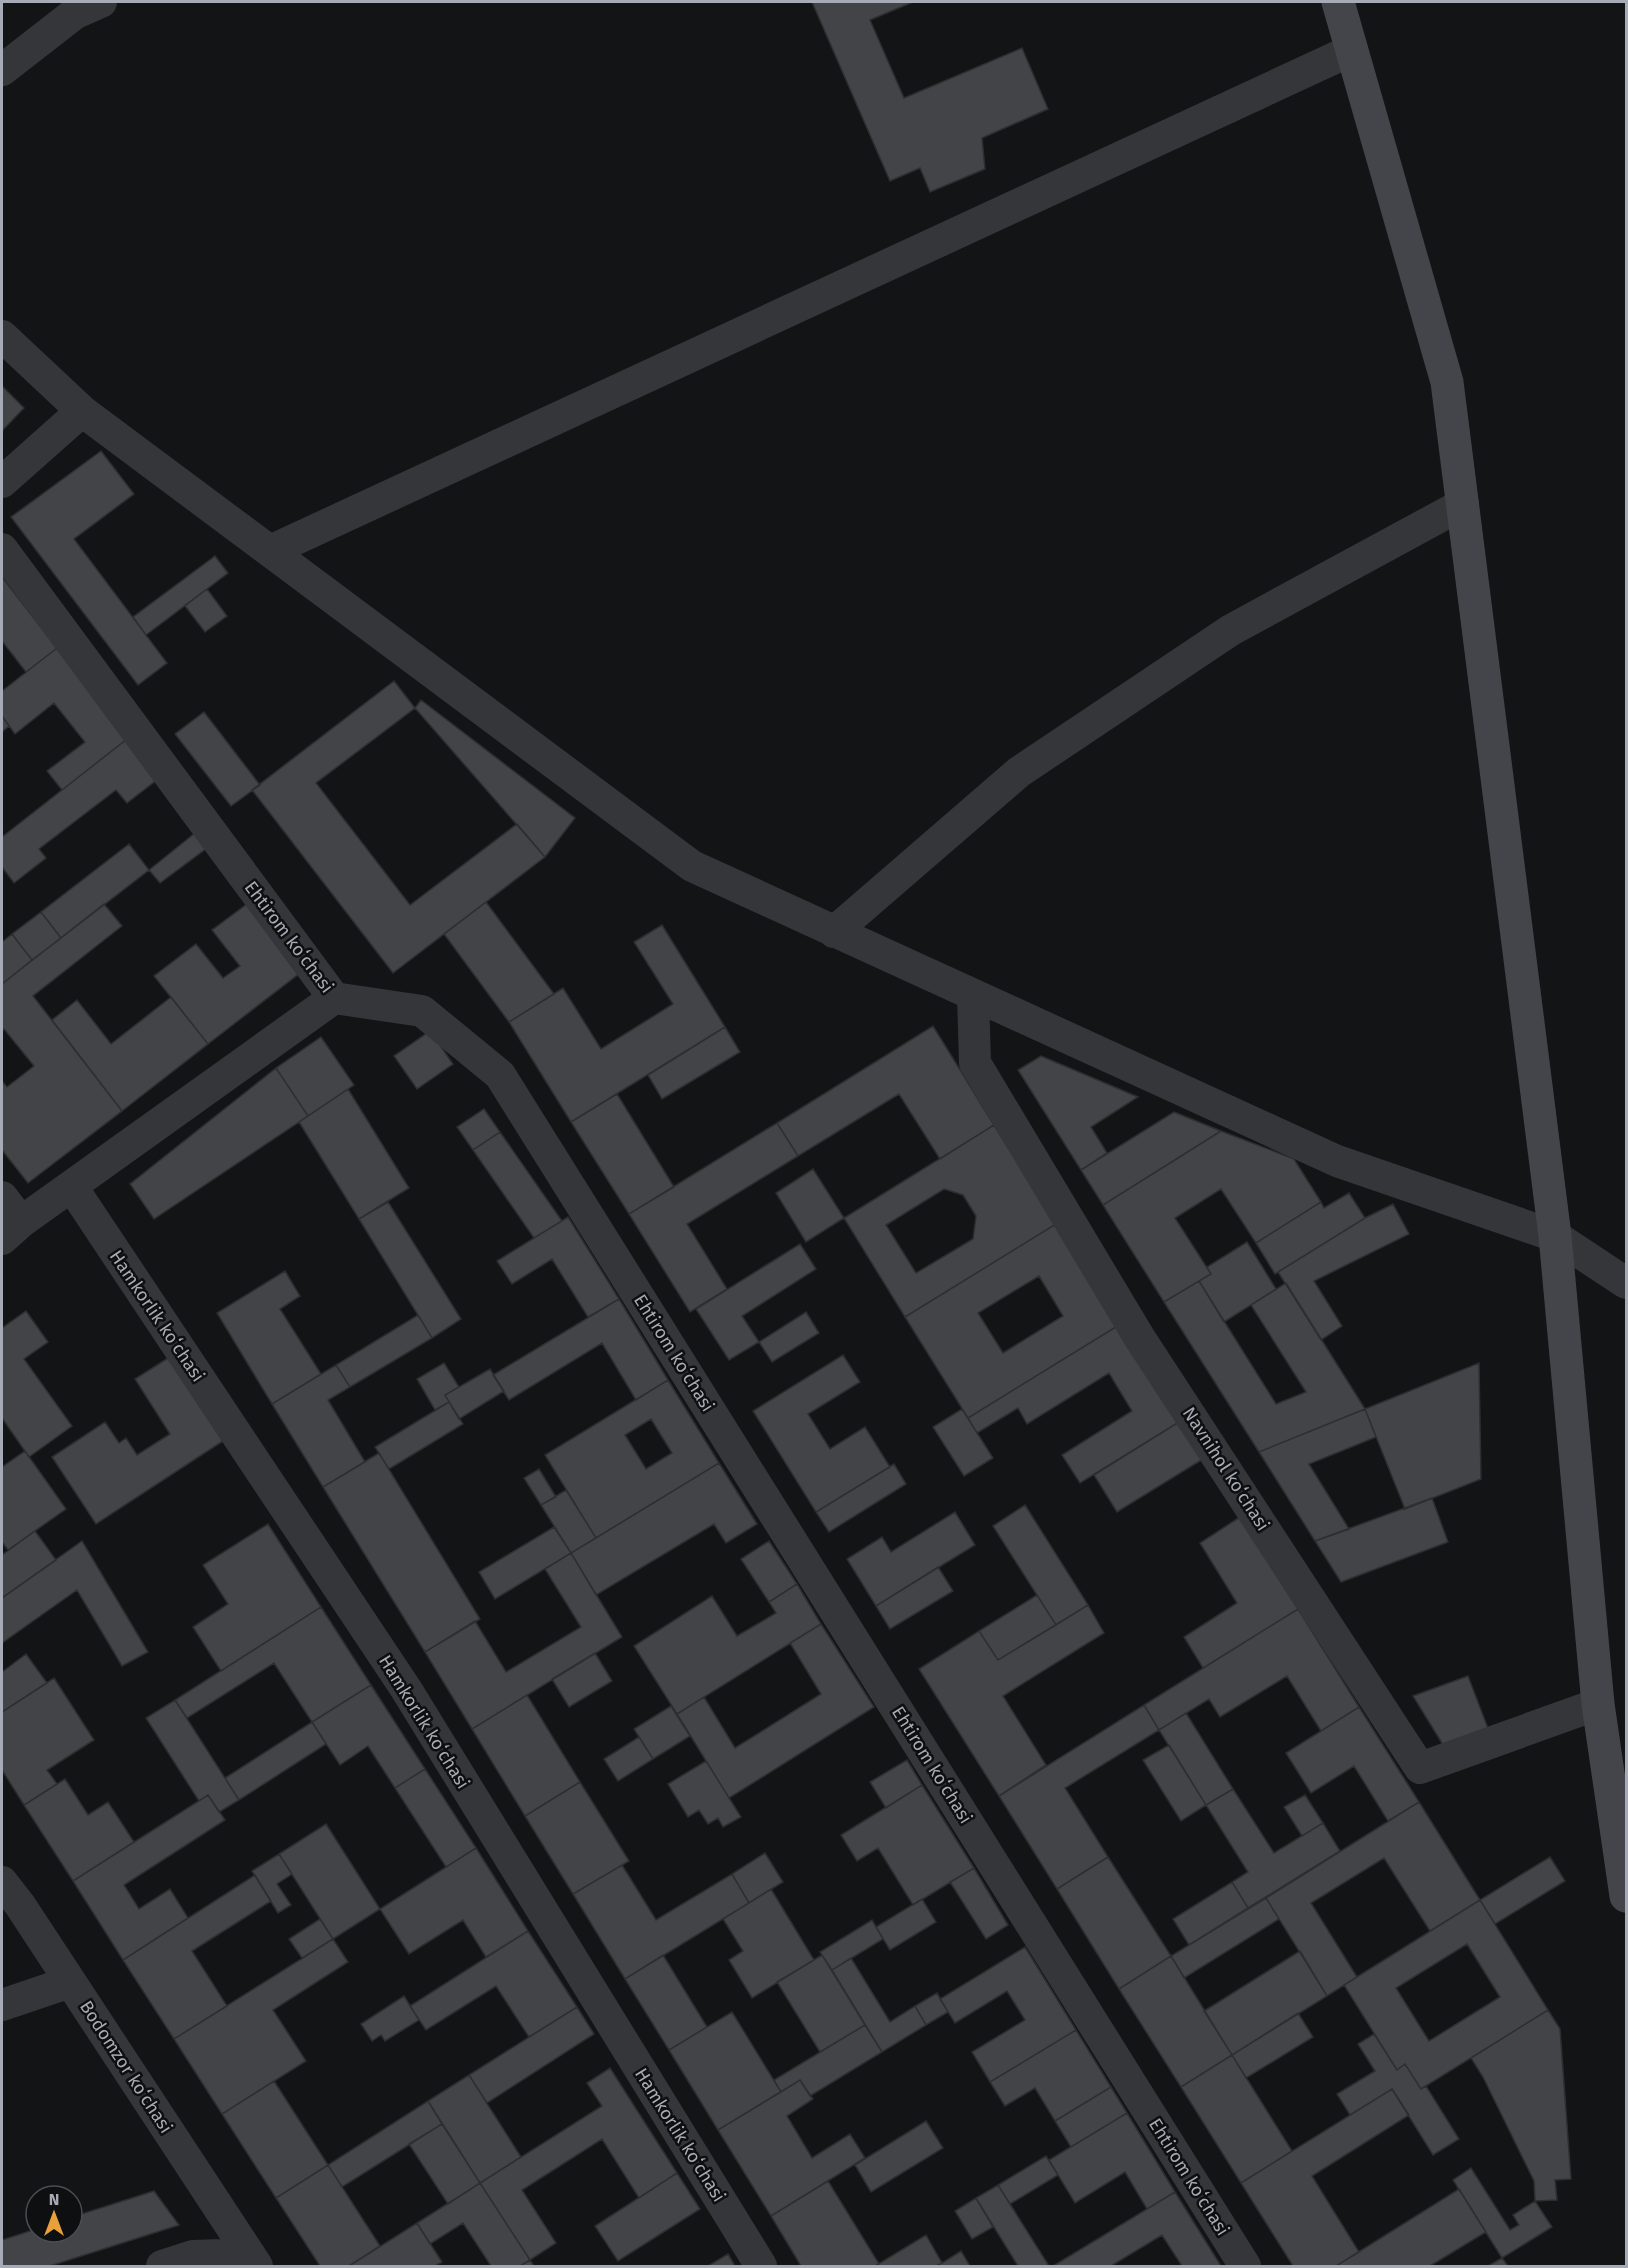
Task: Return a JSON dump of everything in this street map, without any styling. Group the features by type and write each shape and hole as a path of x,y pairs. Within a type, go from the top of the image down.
{"main road":[{"path":"1338,2 1447,382 1555,1236 1598,1704 1626,1896"}],"street":[{"path":"2,70 74,14 101,2"},
{"path":"270,551 1352,50"},
{"path":"2,336 82,411 692,866 1337,1161 1555,1236 1626,1283"},
{"path":"2,482 82,411"},
{"path":"834,932 1019,772 1231,630 1463,504"},
{"name":"Ehtirom koʻchasi","path":"2,549 334,998 422,1011 500,1075 1245,2266"},
{"name":"Navnihol koʻchasi","path":"973,995 975,1063 1139,1337 1420,1768 1598,1704"},
{"path":"2,1197 11,1230 334,998"},
{"name":"Hamkorlik koʻchasi","path":"72,1187 406,1689 761,2266"},
{"name":"Bodomzor koʻchasi","path":"2,1882 20,1905 253,2260"},
{"path":"2,2005 70,1982"},
{"name":"Bodomzor koʻchasi","path":"162,2266 193,2256 253,2260"}],"building":[{"path":"812,2 913,2 870,20 904,98 1022,48 1048,109 982,138 985,169 930,192 920,168 890,181"},
{"path":"2,386 24,408 2,431"},
{"path":"101,451 134,494 74,539 167,663 138,685 11,517"},
{"path":"215,556 228,573 146,635 133,617"},
{"path":"2,577 57,648 26,672 2,641"},
{"path":"207,589 227,616 205,632 185,606"},
{"path":"57,648 127,739 62,790 47,771 85,742 54,703 15,734 2,716 2,691"},
{"path":"394,681 415,708 316,783 410,905 517,824 545,857 393,973 252,790"},
{"path":"421,700 575,818 545,857 415,708"},
{"path":"204,712 260,785 231,806 175,734"},
{"path":"2,716 9,726 2,732"},
{"path":"127,739 158,779 127,803 116,790 39,849 46,858 14,883 2,867 2,837"},
{"path":"195,833 207,848 160,883 149,870"},
{"path":"129,844 149,870 61,938 41,912"},
{"path":"486,902 554,994 509,1022 444,934"},
{"path":"104,904 122,926 33,996 122,1111 28,1183 2,1150 2,1081 7,1087 34,1066 4,1029 2,1031 2,984"},
{"path":"247,904 300,973 208,1044 154,976 196,944 223,978 240,966 212,930"},
{"path":"41,912 61,938 32,960 12,934"},
{"path":"662,925 725,1027 571,1122 509,1022 563,988 601,1049 673,1004 634,942"},
{"path":"12,934 32,960 2,984 2,942"},
{"path":"171,997 208,1044 122,1111 52,1020 77,1000 111,1044"},
{"path":"933,1026 994,1125 940,1159 899,1094 798,1156 777,1123"},
{"path":"725,1027 740,1052 662,1099 648,1075"},
{"path":"430,1031 453,1064 417,1089 394,1056"},
{"path":"321,1037 354,1085 308,1116 276,1068"},
{"path":"1041,1056 1138,1097 1091,1127 1107,1153 1081,1170 1018,1070"},
{"path":"276,1068 308,1116 154,1219 130,1184"},
{"path":"348,1089 409,1188 359,1219 299,1122"},
{"path":"617,1094 674,1187 629,1214 571,1122"},
{"path":"484,1109 500,1132 473,1150 457,1127"},
{"path":"1174,1112 1221,1131 1103,1205 1081,1170"},
{"path":"777,1123 798,1156 687,1224 727,1289 690,1312 629,1214"},
{"path":"994,1125 1056,1224 905,1317 844,1218","holes":["944,1189 963,1195 976,1216 973,1239 916,1273 886,1225"]},
{"path":"1221,1131 1294,1159 1321,1202 1256,1243 1221,1189 1175,1218 1211,1274 1164,1302 1103,1205"},
{"path":"500,1132 562,1221 534,1238 473,1150"},
{"path":"813,1169 844,1218 806,1242 776,1193"},
{"path":"1349,1193 1365,1218 1275,1274 1256,1243 1321,1202 1324,1208"},
{"path":"388,1202 461,1319 432,1338 359,1219"},
{"path":"1393,1204 1409,1234 1314,1281 1342,1326 1321,1340 1278,1272 1365,1218"},
{"path":"568,1217 619,1299 588,1317 552,1259 512,1284 497,1261"},
{"path":"1056,1224 1119,1325 968,1418 905,1317","holes":["1039,1276 1063,1316 1003,1353 978,1313"]},
{"path":"1247,1242 1276,1289 1224,1322 1199,1281 1211,1274 1207,1267"},
{"path":"800,1244 816,1269 742,1316 759,1342 729,1360 696,1309"},
{"path":"285,1271 300,1296 280,1309 321,1374 272,1404 217,1313"},
{"path":"1199,1281 1276,1404 1306,1392 1251,1305 1286,1283 1365,1409 1259,1452 1164,1302"},
{"path":"619,1299 668,1380 636,1400 602,1343 509,1400 493,1375"},
{"path":"26,1311 48,1342 24,1359 72,1426 29,1457 2,1418 2,1328"},
{"path":"806,1312 819,1333 772,1362 759,1342"},
{"path":"418,1315 432,1338 350,1387 336,1365"},
{"path":"1119,1325 1179,1422 1080,1483 1062,1455 1132,1411 1109,1373 1027,1424 1018,1408 977,1433 968,1418"},
{"path":"843,1355 860,1382 808,1414 830,1449 865,1427 890,1467 816,1512 753,1411"},
{"path":"168,1358 223,1441 96,1524 52,1457 105,1422 119,1443 126,1438 137,1455 170,1434 135,1379"},
{"path":"444,1363 459,1387 445,1395 449,1402 435,1410 417,1379"},
{"path":"1479,1363 1481,1479 1405,1509 1365,1409"},
{"path":"336,1365 350,1387 328,1400 365,1462 323,1487 272,1404"},
{"path":"490,1369 504,1391 459,1419 445,1395"},
{"path":"668,1380 719,1463 596,1538 545,1455","holes":["651,1419 672,1453 646,1469 625,1435"]},
{"path":"449,1402 463,1424 389,1469 375,1447"},
{"path":"962,1409 993,1458 964,1476 933,1427"},
{"path":"1365,1409 1376,1437 1309,1464 1349,1529 1315,1541 1259,1452"},
{"path":"1179,1422 1203,1459 1117,1512 1094,1475"},
{"path":"25,1451 66,1509 8,1550 2,1542 2,1467"},
{"path":"379,1453 480,1619 425,1652 323,1487"},
{"path":"719,1463 757,1524 726,1543 714,1524 596,1595 571,1553"},
{"path":"894,1464 906,1484 829,1532 816,1512"},
{"path":"539,1469 556,1497 541,1505 524,1478"},
{"path":"566,1490 596,1538 571,1553 541,1505"},
{"path":"1432,1498 1448,1542 1341,1582 1315,1541"},
{"path":"1025,1505 1088,1605 1056,1625 993,1526"},
{"path":"955,1512 975,1545 876,1606 847,1559 882,1537 891,1552"},
{"path":"1240,1517 1298,1609 1203,1668 1184,1637 1237,1603 1200,1543"},
{"path":"268,1524 321,1607 221,1671 193,1627 228,1604 203,1565"},
{"path":"554,1527 571,1553 495,1599 479,1572"},
{"path":"35,1531 56,1560 2,1598 2,1555"},
{"path":"82,1541 148,1652 122,1666 77,1590 2,1643 2,1598"},
{"path":"769,1541 797,1584 769,1602 741,1559"},
{"path":"571,1553 622,1637 472,1729 425,1652 475,1621 506,1672 581,1627 545,1569"},
{"path":"938,1567 953,1591 890,1629 876,1606"},
{"path":"797,1584 821,1624 677,1714 634,1646 712,1596 737,1636 776,1613 769,1602"},
{"path":"1037,1595 1056,1625 998,1660 979,1631"},
{"path":"1088,1605 1104,1633 1003,1696 1046,1765 999,1796 919,1669 979,1631 998,1660"},
{"path":"321,1607 371,1685 312,1722 274,1663 187,1718 175,1700"},
{"path":"1298,1609 1359,1707 1321,1731 1287,1676 1220,1717 1209,1699 1159,1730 1144,1705"},
{"path":"821,1624 874,1707 729,1798 677,1714 704,1697 735,1748 821,1694 790,1643"},
{"path":"595,1653 612,1681 569,1707 552,1679"},
{"path":"26,1654 47,1683 2,1712 2,1672"},
{"path":"1468,1676 1489,1731 1445,1748 1413,1696"},
{"path":"54,1678 94,1740 47,1770 57,1784 24,1805 2,1770 2,1712"},
{"path":"371,1685 425,1769 395,1788 368,1746 340,1765 312,1722"},
{"path":"527,1695 580,1782 525,1816 472,1729"},
{"path":"175,1700 239,1800 219,1812 208,1795 199,1801 146,1718"},
{"path":"1144,1705 1159,1730 1065,1788 1108,1857 1057,1889 999,1796"},
{"path":"671,1706 690,1736 653,1759 634,1729"},
{"path":"1359,1707 1419,1802 1388,1821 1354,1766 1311,1793 1286,1753"},
{"path":"1186,1713 1233,1789 1206,1805 1159,1730"},
{"path":"312,1722 326,1744 239,1800 225,1778"},
{"path":"639,1737 653,1759 618,1781 604,1759"},
{"path":"1169,1745 1206,1805 1181,1821 1143,1760"},
{"path":"907,1760 922,1785 886,1808 870,1782"},
{"path":"706,1761 741,1817 723,1827 718,1818 708,1824 699,1810 688,1817 668,1784"},
{"path":"425,1769 476,1848 446,1867 395,1788"},
{"path":"65,1779 88,1815 108,1802 134,1842 73,1881 24,1805"},
{"path":"580,1782 629,1861 573,1894 525,1816"},
{"path":"922,1785 974,1868 913,1905 878,1848 857,1861 841,1835"},
{"path":"1233,1789 1274,1853 1323,1823 1340,1851 1248,1908 1232,1882 1248,1872 1206,1805"},
{"path":"208,1795 225,1820 124,1885 139,1909 170,1889 188,1918 123,1960 73,1881"},
{"path":"1305,1795 1323,1823 1302,1836 1284,1807"},
{"path":"1419,1802 1480,1900 1430,1931 1384,1858 1311,1903 1357,1977 1327,1996 1266,1898"},
{"path":"326,1824 380,1909 333,1939 279,1854"},
{"path":"476,1848 528,1931 486,1957 463,1920 409,1954 380,1909"},
{"path":"765,1853 783,1882 749,1903 732,1874"},
{"path":"279,1854 292,1874 277,1884 291,1905 278,1913 252,1871"},
{"path":"1108,1857 1171,1956 1119,1989 1057,1889"},
{"path":"1550,1857 1565,1881 1495,1924 1480,1900"},
{"path":"622,1865 656,1920 732,1874 749,1903 625,1979 573,1894"},
{"path":"974,1868 1008,1925 986,1939 950,1882"},
{"path":"255,1875 271,1901 192,1951 227,2006 174,2039 123,1960"},
{"path":"1232,1882 1248,1908 1189,1945 1173,1919"},
{"path":"771,1889 814,1960 752,1998 729,1960 743,1951 723,1919"},
{"path":"1266,1898 1279,1919 1184,1978 1171,1956"},
{"path":"922,1899 936,1922 890,1950 876,1927"},
{"path":"1480,1900 1548,2010 1421,2089 1405,2064 1397,2070 1344,1985","holes":["1467,1944 1500,1997 1429,2041 1396,1988"]},
{"path":"320,1919 333,1939 302,1958 289,1939"},
{"path":"872,1920 883,1939 832,1970 820,1952"},
{"path":"528,1931 577,2007 529,2037 496,1986 426,2030 410,2006"},
{"path":"333,1939 348,1962 273,2010 306,2061 222,2114 174,2039"},
{"path":"1025,1947 1076,2030 990,2082 972,2052 1025,2020 1007,1991 955,2023 940,1999"},
{"path":"1300,1951 1327,1996 1232,2055 1204,2011"},
{"path":"663,1955 707,2027 669,2050 625,1979"},
{"path":"822,1955 865,2025 820,2052 777,1982"},
{"path":"1171,1956 1232,2055 1181,2087 1119,1989"},
{"path":"851,1958 890,2022 915,2006 926,2025 882,2052 832,1970"},
{"path":"937,1993 948,2012 926,2025 915,2006"},
{"path":"404,1996 419,2020 385,2041 381,2035 372,2041 361,2024"},
{"path":"577,2007 594,2034 487,2103 469,2075"},
{"path":"1548,2010 1560,2029 1571,2179 1555,2180 1557,2200 1535,2201 1534,2181 1483,2077 1471,2058"},
{"path":"732,2012 781,2092 718,2130 669,2050"},
{"path":"1298,2013 1313,2037 1246,2078 1232,2055"},
{"path":"865,2025 882,2052 810,2096 800,2080 781,2092 774,2080"},
{"path":"1076,2030 1111,2087 1055,2121 1035,2088 1005,2106 990,2082"},
{"path":"1374,2034 1397,2070 1405,2064 1421,2089 1426,2086 1459,2139 1433,2155 1392,2089 1350,2115 1337,2094 1375,2071 1358,2044"},
{"path":"1232,2055 1292,2151 1241,2183 1181,2087"},
{"path":"610,2068 677,2173 639,2198 602,2139 522,2190 556,2243 530,2260 480,2183 602,2106 587,2083"},
{"path":"469,2075 521,2157 480,2183 428,2101"},
{"path":"800,2080 813,2099 787,2116 812,2158 850,2134 865,2158 771,2216 718,2130"},
{"path":"274,2081 328,2165 276,2198 222,2114"},
{"path":"1111,2087 1127,2113 1071,2147 1055,2121"},
{"path":"1392,2089 1409,2115 1312,2176 1359,2252 1336,2266 1293,2266 1241,2183"},
{"path":"428,2101 442,2124 342,2187 328,2165"},
{"path":"1127,2113 1175,2192 1147,2209 1125,2172 1075,2203 1049,2160"},
{"path":"926,2121 943,2148 871,2192 855,2165"},
{"path":"442,2124 480,2183 448,2204 409,2144"},
{"path":"1046,2156 1058,2175 1010,2204 998,2185"},
{"path":"328,2165 380,2246 349,2266 320,2266 276,2198"},
{"path":"1471,2168 1510,2230 1519,2225 1513,2215 1535,2201 1552,2227 1502,2258 1453,2180"},
{"path":"677,2173 700,2209 618,2261 595,2226"},
{"path":"828,2181 879,2264 875,2266 801,2266 771,2216"},
{"path":"480,2183 530,2260 520,2266 491,2266 463,2223 430,2244 417,2223"},
{"path":"998,2185 1049,2266 1018,2266 976,2198"},
{"path":"1459,2189 1486,2232 1430,2266 1336,2266"},
{"path":"154,2191 179,2225 50,2266 2,2266 2,2240 24,2233 24,2244 84,2244 84,2213"},
{"path":"1175,2192 1221,2266 1182,2266 1162,2235 1111,2266 1053,2266"},
{"path":"976,2198 993,2227 972,2239 955,2211"},
{"path":"417,2223 442,2262 435,2266 349,2266"},
{"path":"926,2235 942,2263 936,2266 875,2266"},
{"path":"961,2251 970,2266 936,2266 942,2263"},
{"path":"728,2254 735,2266 708,2266"},
{"path":"1502,2258 1508,2266 1488,2266"},
{"path":"530,2260 534,2266 520,2266"}]}
